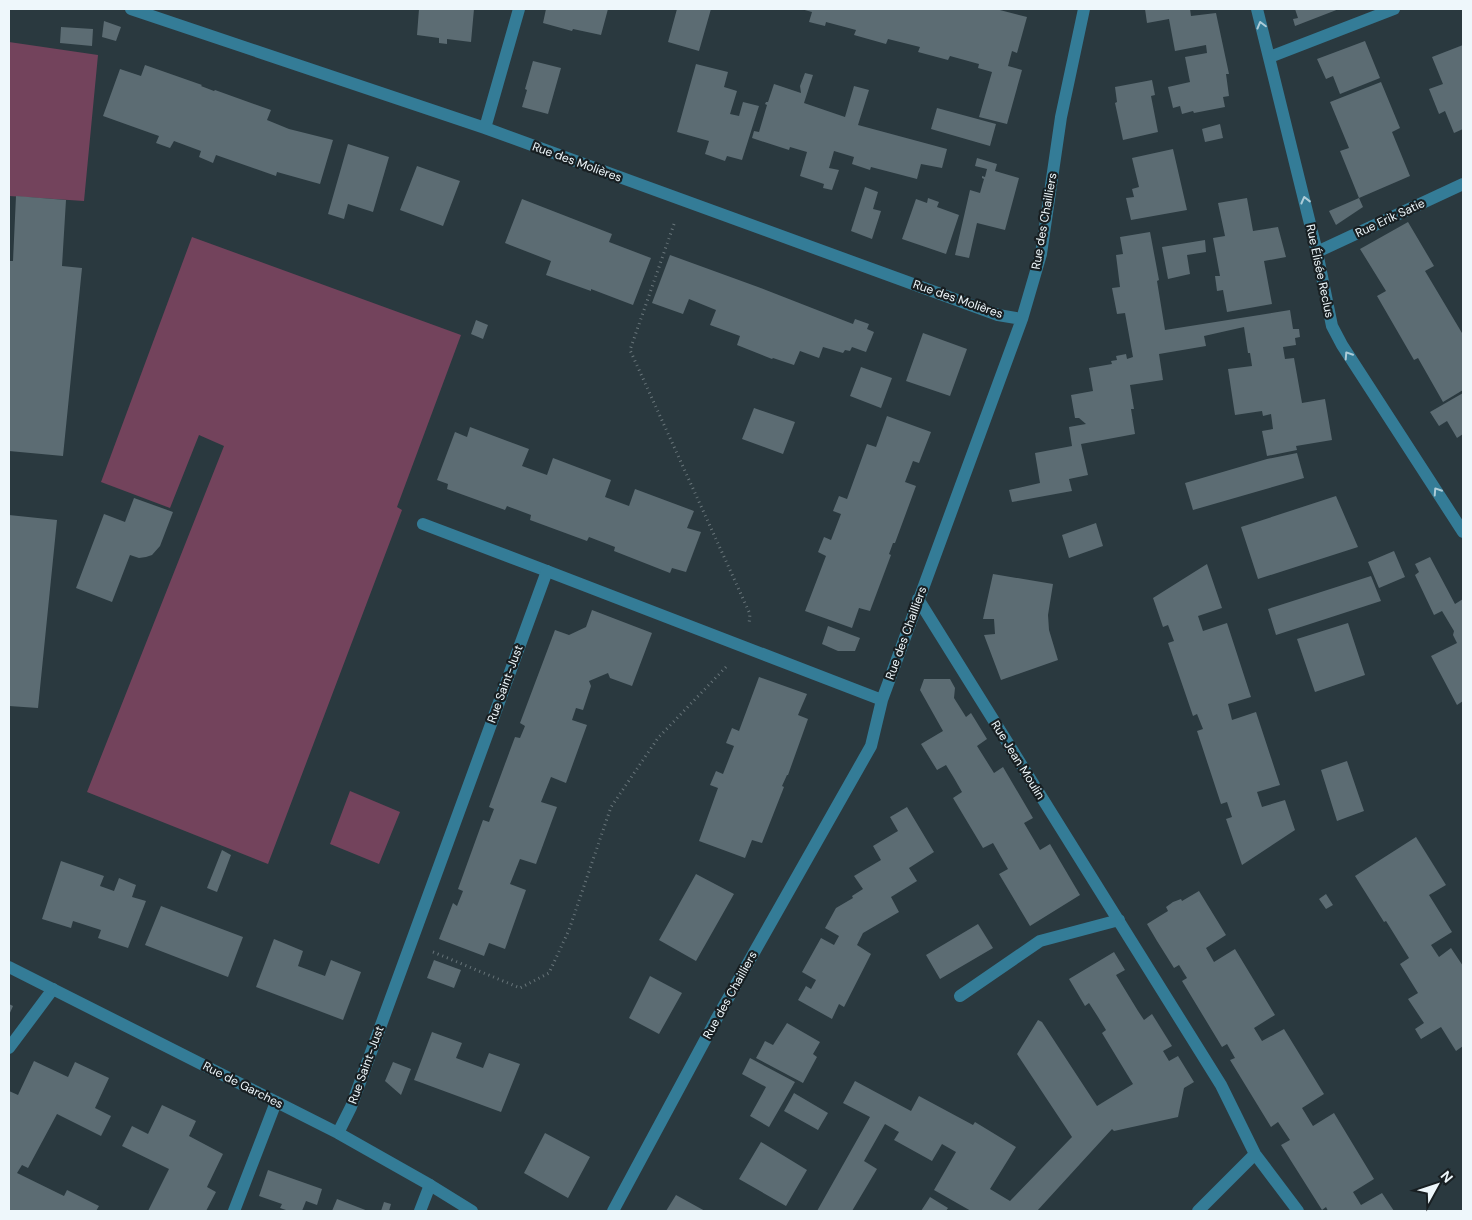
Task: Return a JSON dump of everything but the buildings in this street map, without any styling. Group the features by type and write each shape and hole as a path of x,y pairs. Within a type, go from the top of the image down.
{"street":[{"name":"Rue des Molières","path":"131,9 485,128 998,315 1022,319"},
{"path":"485,128 518,9"},
{"name":"Rue des Chailliers","path":"613,1211 718,1016 871,746 882,700 1022,319 1041,254 1061,117 1084,9"},
{"name":"Rue Élisée Reclus","path":"1257,9 1317,252 1332,326 1463,532"},
{"path":"1270,57 1394,9"},
{"name":"Rue Erik Satie","path":"1317,252 1463,184"},
{"path":"423,524 882,700"},
{"name":"Rue Saint-Just","path":"338,1133 350,1107 547,572"},
{"name":"Rue Jean Moulin","path":"918,598 1221,1085 1255,1154 1298,1211"},
{"path":"960,996 1040,941 1119,920"},
{"name":"Rue de Garches","path":"9,967 338,1133 472,1211"},
{"path":"9,1048 53,989"},
{"path":"234,1211 276,1102"},
{"path":"1198,1211 1255,1154"},
{"path":"420,1211 430,1185"}],"path":[{"path":"411,943 520,988 549,973 569,930 611,807 658,738 745,648 750,614 630,350 682,200"}],"shaded area":[{"path":"9,42 98,55 84,201 9,196"},
{"path":"192,237 461,335 397,507 402,510 268,864 87,792 224,446 199,435 170,508 101,482"},
{"path":"350,791 400,812 379,864 330,844"}]}
